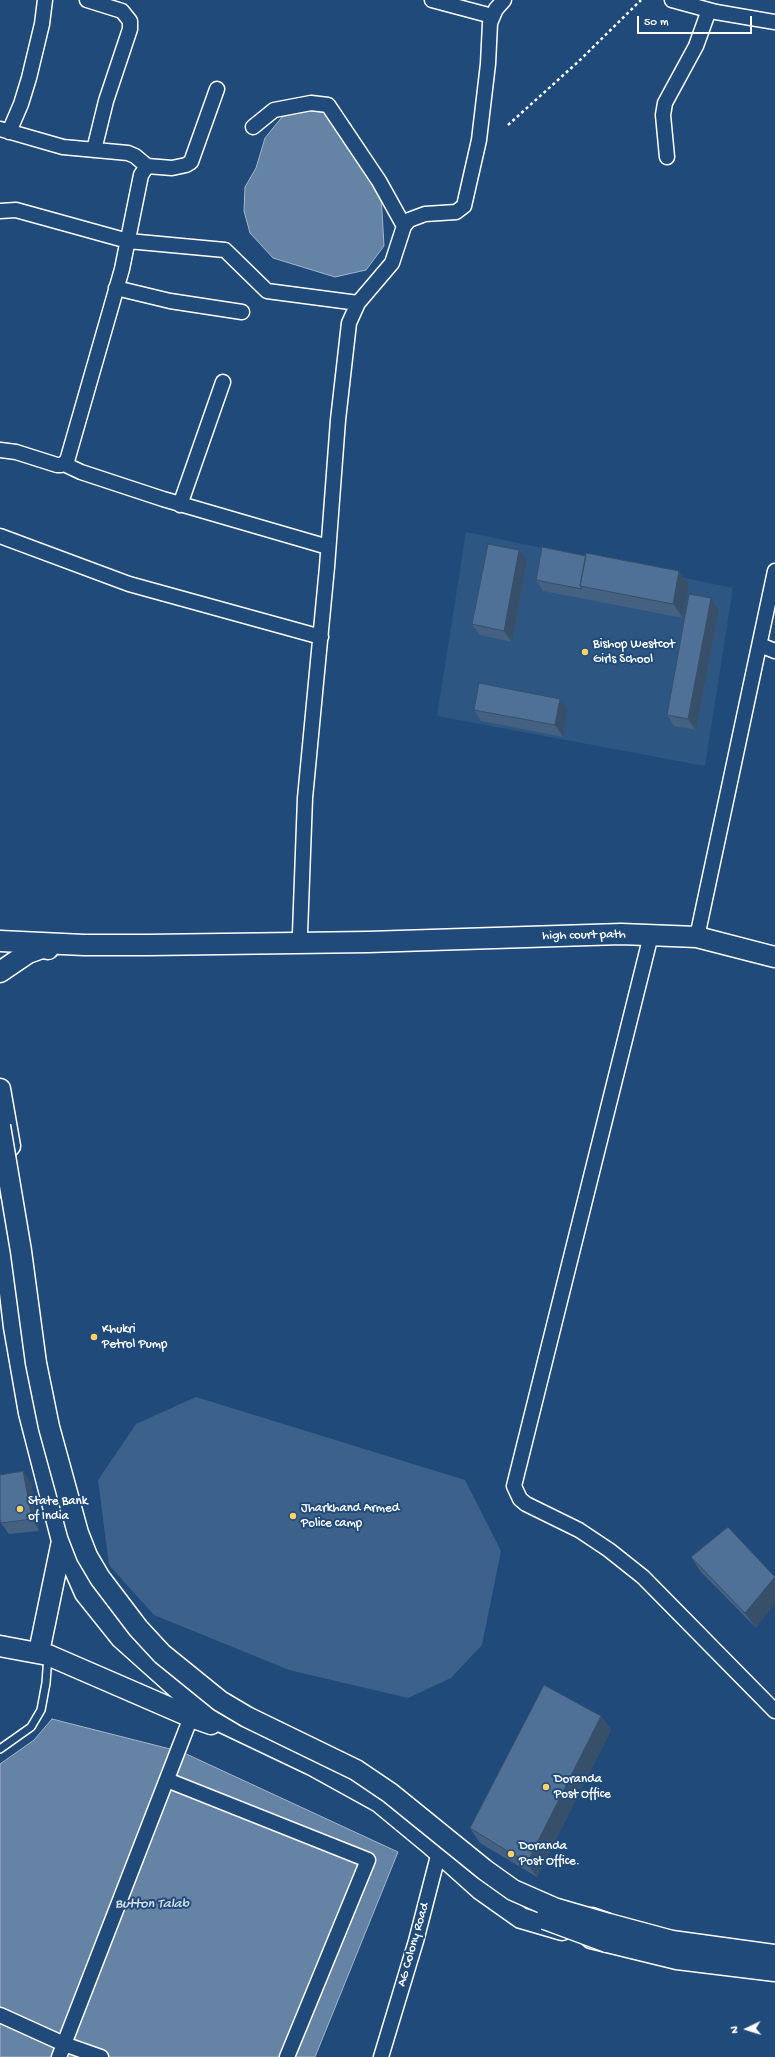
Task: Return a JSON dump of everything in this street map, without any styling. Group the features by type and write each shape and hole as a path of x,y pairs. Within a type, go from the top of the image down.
{"main road":[{"path":"0,932 30,936 92,938 438,930 472,938"},
{"name":"high court path","path":"472,938 651,935 696,937 775,957"},
{"path":"0,940 84,945 148,945 472,938"},
{"path":"0,972 28,953 42,948 114,950 438,950 472,938"},
{"path":"0,1089 30,1260 49,1387 63,1450 86,1529 104,1575 166,1649 227,1699 370,1772 496,1870 536,1896 608,1933"},
{"path":"0,1126 21,1251 36,1363 49,1427 78,1533 87,1556 100,1578 138,1628 162,1654 220,1700 247,1717 356,1770 390,1793 485,1870 513,1890 608,1933 677,1959 775,1972"},
{"path":"0,1169 31,1388 68,1537 90,1582 130,1636 157,1663 211,1709 335,1770 373,1792 502,1896 523,1909 608,1933"},
{"path":"0,1208 14,1327 28,1413 62,1541 85,1593 121,1638 207,1715 312,1765 378,1802 439,1852 480,1889 521,1918 608,1933 775,1955"},
{"path":"43,1653 62,1541"},
{"path":"0,1646 43,1653 191,1717 262,1740"}],"street":[{"path":"45,0 42,24 21,104 4,131 48,145 128,153 136,156 147,166 172,168 186,165 191,162 217,88"},
{"path":"87,0 122,11 130,21 130,29 106,101 94,150"},
{"path":"432,0 492,16"},
{"path":"300,933 304,798 321,637 338,420 348,333 353,312 358,303 390,266 404,226 409,220 416,216 456,212 464,206 479,140 492,16 504,0"},
{"path":"672,0 708,10 775,22"},
{"path":"667,157 663,115 665,102 696,46 708,10"},
{"path":"253,127 274,110 311,103 328,105 379,181 404,226"},
{"path":"64,464 69,458 116,288 128,241 140,181 147,166"},
{"path":"0,211 16,210 128,241 225,250 267,291 358,303"},
{"path":"116,288 170,301 242,312"},
{"path":"180,505 223,382"},
{"path":"0,450 16,452 53,464 64,464 88,474 180,505 328,546"},
{"path":"0,536 128,584 321,637"},
{"path":"696,937 760,646 775,570"},
{"path":"760,646 775,650"},
{"path":"651,935 514,1486 520,1499 526,1504 579,1530 609,1550 643,1577 775,1711"},
{"path":"62,2051 191,1717"},
{"path":"167,1780 368,1860 287,2057"},
{"name":"AG Colony Road","path":"381,2057 416,1941 439,1852 450,1835"},
{"path":"0,2015 62,2051 101,2057"}],"lane":[{"path":"0,1749 31,1727 41,1710 46,1683 43,1653"}],"path":[{"path":"508,126 579,61 641,0"}],"shaded area":[{"name":"Bishop Westcot Girls School","path":"466,532 733,588 705,766 437,716"},
{"name":"Jharkhand Armed Police camp","path":"196,1397 465,1480 501,1551 482,1645 451,1678 408,1698 289,1670 154,1615 109,1565 98,1480 136,1424"}],"water":[{"path":"310,106 330,109 350,123 367,157 381,194 384,246 366,270 335,277 273,258 250,233 244,211 245,187 256,168 265,138 282,117"},
{"name":"Button Talab","path":"52,1719 182,1752 398,1852 315,2057 0,2057 0,1764 34,1740"}],"building":[{"path":"488,544 519,550 504,631 472,624"},
{"path":"542,547 586,556 580,586 582,589 536,580"},
{"path":"586,553 679,571 673,604 580,586"},
{"path":"689,594 711,598 688,719 667,715"},
{"path":"479,683 560,699 555,725 474,710"},
{"name":"State Bank of India","path":"23,1471 32,1519 1,1523 0,1475"},
{"path":"728,1527 775,1577 745,1613 691,1557"},
{"name":"Doranda Post Office","path":"544,1685 601,1716 527,1863 470,1828"}],"place":[{"name":"Bishop Westcot Girls School","path":"585,652"},
{"name":"Khukri Petrol Pump","path":"94,1337"},
{"name":"State Bank of India","path":"20,1509"},
{"name":"Jharkhand Armed Police camp","path":"293,1516"},
{"name":"Doranda Post Office","path":"546,1787"},
{"name":"Doranda Post Office.","path":"511,1854"}]}
